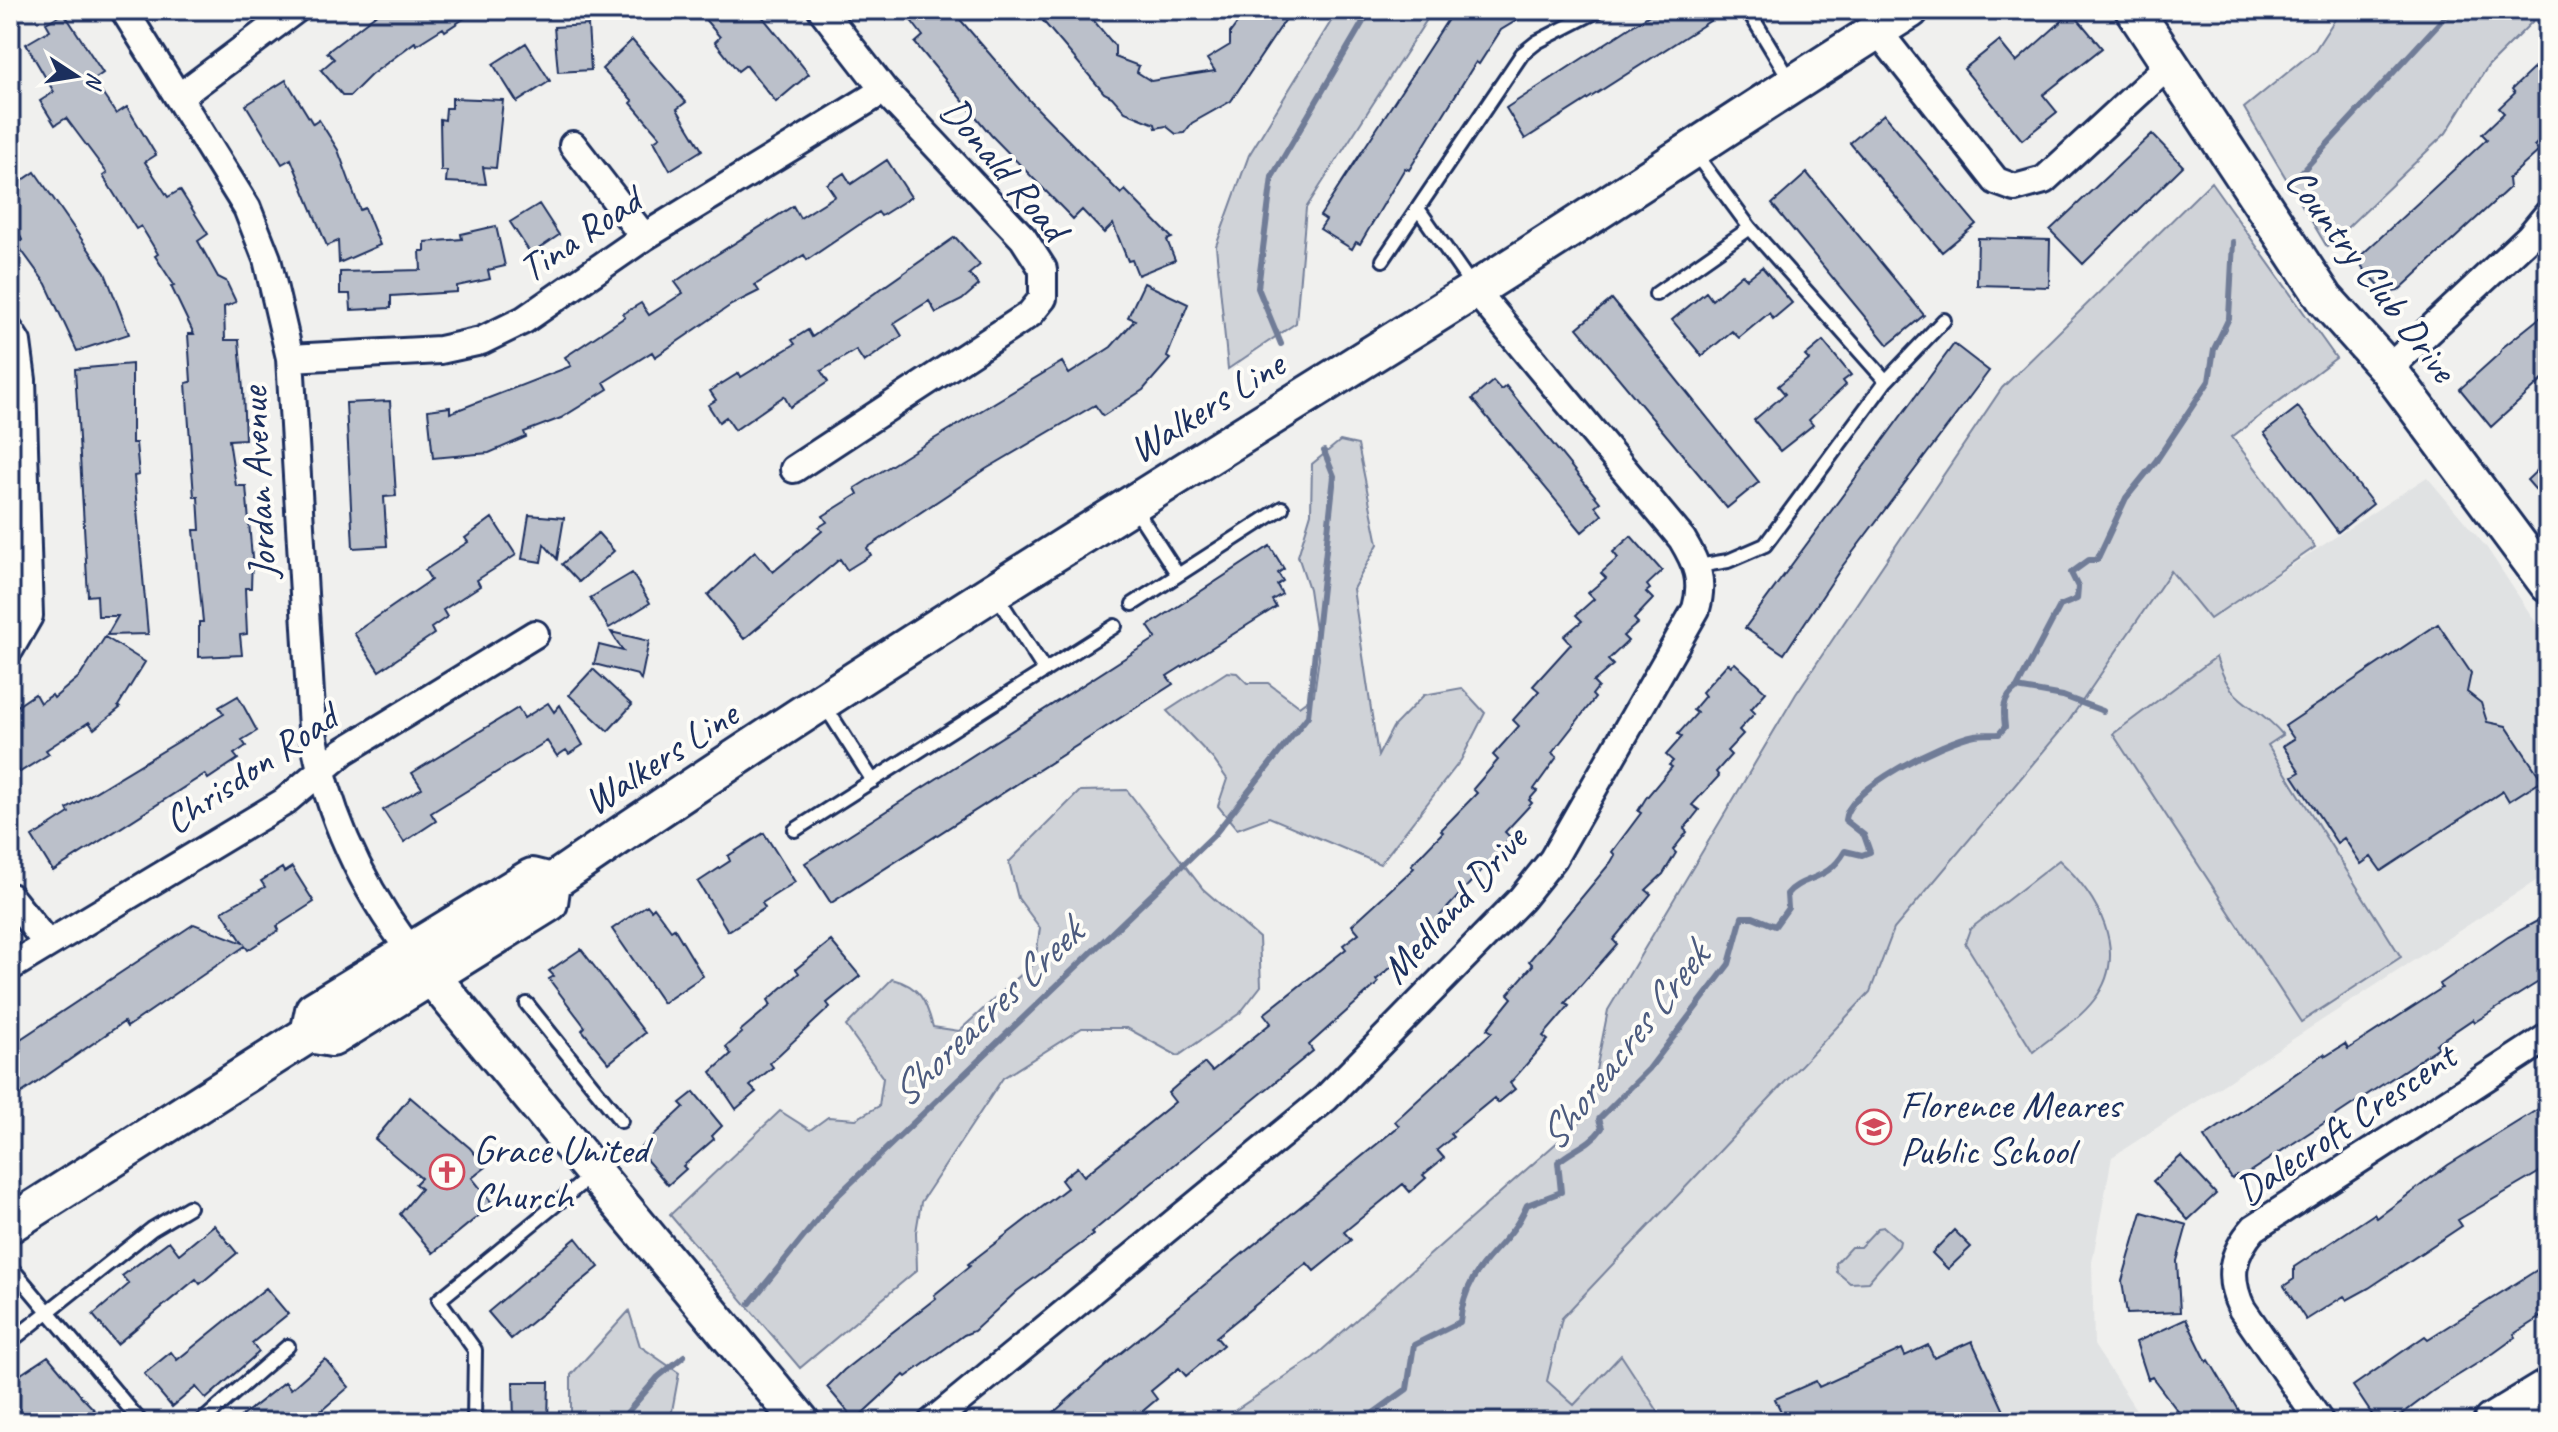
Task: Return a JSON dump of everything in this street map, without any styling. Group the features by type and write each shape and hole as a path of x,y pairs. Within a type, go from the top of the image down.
{"main road":[{"name":"Walkers Line","path":"10,1224 309,1034 332,1038 532,877 552,882 1132,504 1694,152 1910,10"},
{"name":"Country Club Drive","path":"2134,10 2325,299 2388,369 2548,584"},
{"path":"421,964 801,1422"},
{"path":"2492,1422 2548,1388"}],"street":[{"name":"Jordan Avenue","path":"124,10 247,208 267,259 290,358 312,728 320,771 332,813 368,889 421,964"},
{"path":"179,97 295,10"},
{"name":"Donald Road","path":"794,469 1030,314 1043,298 1043,269 1023,238 884,90 822,10"},
{"path":"1877,30 1996,181 2015,188 2044,180 2170,64"},
{"name":"Tina Road","path":"290,358 440,350 481,341 524,320 644,237 884,90"},
{"path":"573,145 644,237"},
{"path":"2388,369 2529,237 2548,214"},
{"path":"1475,290 1682,539 1698,566"},
{"path":"10,331 17,342 22,380 29,616 10,649"},
{"name":"Medland Drive","path":"932,1422 1326,1098 1521,899 1553,859 1696,609 1701,589 1698,566"},
{"name":"Chrisdon Road","path":"10,967 46,942 284,802 344,751 535,634"},
{"path":"10,897 46,942"},
{"name":"Dalecroft Crescent","path":"2320,1422 2242,1309 2232,1289 2238,1245 2254,1228 2548,1037"}],"lane":[{"path":"1383,260 1522,54 1537,42 1599,10"},
{"path":"1748,10 1794,85"},
{"path":"1694,152 1750,228 1886,381"},
{"path":"1419,210 1475,290"},
{"path":"1656,294 1750,228"},
{"path":"1698,566 1728,561 1765,545 1886,381 1944,320"},
{"path":"1132,504 1178,575"},
{"path":"1133,604 1282,508"},
{"path":"995,593 1045,671"},
{"path":"795,830 1115,626"},
{"path":"823,703 873,781"},
{"path":"527,1004 621,1121"},
{"path":"474,1422 475,1350 439,1300 593,1174"},
{"path":"10,1342 152,1229 189,1207"},
{"path":"10,1266 141,1422"},
{"path":"201,1422 288,1346"}],"shaded area":[{"path":"1338,10 1433,10 1306,208 1296,323 1228,369 1216,246 1249,155"},
{"path":"2341,10 2544,10 2488,66 2446,133 2327,247 2244,108 2315,50"},
{"path":"2211,182 2336,358 2232,437 2315,547 2210,619 2171,571 2068,722 1894,929 1870,992 1562,1318 1547,1381 1574,1405 1621,1355 1665,1422 1218,1422 1313,1358 1587,1116 1608,1010 1796,694 2002,388"},
{"path":"1340,441 1358,445 1378,544 1353,589 1378,756 1393,727 1424,695 1462,688 1485,713 1461,760 1380,864 1269,817 1237,829 1218,806 1227,779 1213,759 1167,711 1227,672 1237,673 1247,683 1268,683 1299,706 1314,695 1319,657 1309,589 1298,556 1311,513 1312,464"},
{"path":"2427,477 2487,548 2548,641 2548,873 2112,1157 2092,1262 2094,1345 2144,1422 1665,1422 1621,1355 1574,1405 1547,1381 1562,1318 1870,992 1894,929 2068,722 2172,570 2210,619"},
{"path":"2216,657 2222,674 2236,695 2283,735 2268,745 2401,957 2301,1022 2113,734"},
{"path":"1127,790 1203,889 1259,938 1261,986 1240,1013 1178,1056 1127,1028 1082,1028 1003,1078 921,1202 916,1232 917,1270 800,1368 670,1215 780,1111 810,1130 828,1117 856,1119 879,1106 883,1078 846,1026 892,979 915,990 928,1010 933,1027 959,1031 1035,962 1040,928 1018,898 1009,862 1080,791"},
{"path":"2059,860 2097,907 2105,925 2109,963 2105,982 2094,1000 2033,1052 1965,943 1970,929"},
{"path":"1884,1227 1900,1241 1899,1246 1868,1282 1850,1283 1837,1272 1836,1263 1851,1247 1860,1247 1878,1228"},
{"path":"629,1311 640,1346 679,1373 670,1422 571,1422 571,1375"}],"building":[{"path":"382,10 477,10 445,31 443,28 416,45 415,42 371,75 350,96 343,96 321,70 334,59 327,52"},
{"path":"697,10 757,10 809,74 776,102 746,65 738,71 715,42 720,37"},
{"path":"903,10 952,10 1031,102 1121,194 1125,190 1172,238 1167,240 1175,260 1138,275 1132,260 1128,261 1113,224 1104,233 1082,210 1073,219 991,135 915,43 923,36"},
{"path":"1039,10 1085,10 1115,46 1115,57 1139,66 1137,72 1151,81 1215,71 1207,59 1230,45 1230,33 1247,10 1292,10 1231,101 1192,123 1184,133 1176,134 1166,126 1156,128 1155,124 1125,112 1112,97 1104,93 1043,21 1046,18"},
{"path":"1454,10 1534,10 1501,30 1479,64 1476,62 1409,170 1405,168 1360,244 1356,242 1352,249 1320,229 1326,220 1320,216"},
{"path":"1657,10 1727,10 1525,139 1506,108"},
{"path":"2072,12 2102,48 2043,95 2057,112 2022,140 1964,69 1999,41 2016,62"},
{"path":"64,13 103,73 93,80 116,114 127,107 156,155 145,162 168,197 180,190 208,234 198,241 218,277 226,281 236,302 224,307 225,340 239,340 245,439 229,440 236,486 246,486 252,558 251,588 245,588 247,634 240,635 242,655 199,657 199,622 203,622 194,530 200,530 198,497 194,497 186,383 191,382 188,334 194,334 171,286 174,285 155,256 158,254 141,226 136,229 103,176 107,173 66,118 55,125 40,101 54,92 26,44 50,30 46,23"},
{"path":"588,25 591,70 558,72 554,27"},
{"path":"632,40 686,102 677,109 702,150 670,170 654,141 660,137 631,103 633,101 602,69"},
{"path":"526,43 550,81 517,102 493,64"},
{"path":"2548,55 2548,133 2534,146 2539,151 2508,179 2509,188 2398,291 2386,293 2356,260 2487,139 2482,134 2504,113 2499,108 2515,93 2512,89"},
{"path":"286,80 313,124 319,120 338,150 360,210 365,208 380,245 339,263 338,241 327,246 291,159 282,164 246,105"},
{"path":"452,98 503,100 496,168 483,167 486,184 446,182 447,171 441,171 440,119 445,120 446,108 452,108"},
{"path":"1884,114 1976,224 1942,252 1850,143"},
{"path":"2152,134 2183,166 2083,264 2050,230"},
{"path":"887,160 911,197 881,216 878,212 807,260 804,255 755,285 759,291 731,305 655,357 652,352 604,382 608,389 561,418 524,432 526,437 489,453 433,458 428,410 450,407 450,413 571,366 565,357 625,317 623,314 641,303 649,315 683,293 675,282 694,269 793,206 800,218 835,196 827,184 844,173 851,184"},
{"path":"35,172 105,273 129,334 77,351 46,284 17,244 22,240 10,216 10,189"},
{"path":"1807,173 1924,315 1888,345 1772,204"},
{"path":"539,204 559,235 531,254 510,222"},
{"path":"496,226 505,266 488,270 490,279 457,286 457,292 391,296 391,308 351,310 350,294 340,294 340,272 421,270 420,251 425,251 425,242 462,239 461,234"},
{"path":"955,237 980,265 969,274 979,285 962,300 936,313 929,301 894,323 902,336 864,362 856,350 821,371 828,382 790,407 784,396 735,430 726,417 719,422 708,405 716,400 710,391 739,373 741,377 795,344 792,340 808,330 812,337"},
{"path":"1978,238 2050,240 2049,287 1977,285"},
{"path":"1762,267 1792,303 1773,319 1769,313 1739,338 1732,331 1702,356 1672,320 1706,292 1712,300 1742,274 1747,279"},
{"path":"1144,283 1188,304 1167,357 1170,359 1143,390 1103,416 1095,405 986,469 867,548 871,555 847,570 840,559 744,639 708,595 755,551 773,572 822,531 819,527 827,522 823,516 858,494 855,488 914,451 1062,362 1069,374 1111,347 1135,320 1128,317"},
{"path":"1612,299 1759,482 1727,508 1577,328"},
{"path":"2548,311 2548,375 2491,427 2460,389 2502,348"},
{"path":"1823,341 1851,375 1843,381 1846,385 1809,420 1813,425 1780,451 1754,420 1785,394 1778,386 1809,360 1805,356"},
{"path":"1954,344 1989,371 1841,568 1784,654 1745,628"},
{"path":"132,364 132,443 136,443 139,475 134,476 148,634 107,635 118,616 98,616 97,595 88,596 75,369"},
{"path":"1493,381 1501,390 1506,386 1600,502 1595,506 1602,515 1582,532 1472,399"},
{"path":"390,401 396,496 384,497 387,546 353,548 346,403"},
{"path":"2298,407 2373,504 2338,532 2264,433"},
{"path":"2548,460 2548,504 2527,480"},
{"path":"529,515 564,518 557,559 544,544 541,562 522,559"},
{"path":"492,518 516,555 477,580 480,586 443,610 447,617 431,628 434,634 379,671 354,633 431,580 425,570 468,542 465,538"},
{"path":"598,533 614,551 579,582 562,564"},
{"path":"1631,536 1662,571 1647,585 1650,589 1646,592 1653,599 1634,619 1638,623 1623,636 1628,641 1608,660 1613,665 1593,682 1598,687 1592,695 1595,698 1552,753 1557,757 1534,789 1537,791 1529,800 1532,803 1505,832 1511,838 1400,960 1376,980 1378,983 1309,1045 1313,1051 1091,1233 1093,1235 1017,1291 974,1331 906,1377 904,1375 855,1420 827,1387 844,1370 936,1298 934,1295 970,1266 968,1264 1067,1188 1061,1180 1077,1167 1084,1176 1175,1102 1168,1093 1183,1080 1205,1063 1212,1071 1271,1023 1264,1014 1346,949 1343,945 1359,933 1352,925 1414,868 1411,865 1477,793 1473,789 1498,760 1493,755 1519,726 1513,720 1539,691 1533,686 1571,644 1564,636 1582,621 1576,615 1594,599 1588,593 1606,578 1601,573 1618,558 1613,552"},
{"path":"1270,546 1284,569 1278,573 1283,581 1277,585 1282,594 1272,600 1276,607 1167,676 1173,684 831,903 805,863 1156,638 1148,626"},
{"path":"632,573 650,603 609,628 590,598"},
{"path":"2438,624 2471,673 2467,692 2481,703 2487,722 2506,726 2542,780 2509,801 2503,791 2381,871 2371,857 2361,864 2344,838 2337,843 2293,776 2300,772 2283,746 2294,739 2285,726"},
{"path":"611,632 649,641 641,680 638,675 594,664 599,645 623,651"},
{"path":"105,637 145,662 118,706 120,708 94,729 89,722 46,750 49,754 20,772 10,756 10,711 35,694 40,703 52,695 54,698 80,676"},
{"path":"1728,663 1731,666 1735,663 1766,692 1751,709 1755,713 1739,730 1743,734 1727,751 1731,755 1716,772 1719,776 1692,805 1699,810 1684,829 1687,832 1673,850 1676,853 1663,874 1646,890 1651,894 1613,940 1617,944 1565,1003 1569,1006 1543,1036 1548,1040 1510,1083 1515,1089 1498,1103 1494,1098 1450,1134 1453,1137 1437,1150 1444,1158 1423,1175 1426,1178 1410,1192 1403,1184 1344,1232 1351,1240 1335,1254 1314,1271 1307,1263 1216,1337 1223,1345 1186,1376 1179,1368 1151,1391 1157,1399 1130,1422 1043,1422 1110,1362 1399,1126 1395,1121 1492,1032 1487,1029 1512,998 1508,994 1533,965 1529,961 1611,862 1615,855 1612,852 1641,813 1638,811 1646,798 1672,767 1669,765 1673,761 1666,755 1682,737 1678,734 1697,713 1693,710 1705,696 1702,692"},
{"path":"593,669 632,705 608,731 569,695"},
{"path":"238,696 257,731 242,740 246,746 234,754 238,759 208,779 205,774 53,871 32,837 69,813 67,809 224,714 219,707"},
{"path":"548,703 554,712 560,705 583,745 569,754 566,750 557,756 547,741 431,813 436,821 404,842 383,810 422,788 412,773 518,708 524,718"},
{"path":"764,833 795,882 762,903 765,908 728,931 698,882 730,861 728,856"},
{"path":"292,867 314,902 277,926 279,930 248,950 245,946 127,1027 124,1022 10,1101 10,1046 194,924 243,943 222,911 265,887 261,881 282,868 284,872"},
{"path":"647,905 651,910 654,907 671,930 674,928 703,976 663,1003 612,929"},
{"path":"2548,915 2548,976 2475,1022 2473,1019 2436,1044 2439,1047 2240,1178 2237,1175 2232,1179 2204,1137 2324,1054 2326,1056 2345,1044 2348,1049 2442,988 2440,984 2508,937"},
{"path":"831,941 860,976 827,1003 830,1007 770,1063 773,1067 750,1086 756,1092 736,1109 711,1072 731,1054 726,1047 742,1033 740,1031 771,1005 768,1000 799,973 796,969"},
{"path":"581,949 645,1033 609,1063 582,1030 585,1027 549,979 554,976 549,971"},
{"path":"694,1092 722,1126 712,1136 714,1139 683,1166 686,1169 668,1185 638,1150 684,1107 680,1103"},
{"name":"Grace United Church","path":"410,1097 470,1148 486,1167 472,1178 493,1204 433,1253 400,1214 421,1189 415,1184 421,1178 375,1139"},
{"path":"2548,1103 2548,1164 2538,1173 2458,1220 2462,1226 2369,1288 2347,1300 2344,1296 2306,1320 2284,1286 2294,1279 2294,1267 2374,1214 2377,1218 2448,1165"},
{"path":"2181,1156 2216,1194 2188,1220 2153,1181"},
{"path":"2142,1212 2187,1225 2177,1261 2180,1312 2127,1314 2122,1281"},
{"path":"214,1225 237,1253 200,1284 196,1279 117,1344 93,1315 129,1284 122,1276 169,1241 179,1254"},
{"path":"1954,1230 1971,1247 1948,1269 1932,1253"},
{"path":"576,1238 599,1267 511,1339 488,1312"},
{"path":"2548,1263 2548,1312 2514,1334 2516,1337 2494,1353 2397,1418 2395,1415 2385,1422 2377,1422 2353,1386 2425,1336 2428,1339"},
{"path":"266,1288 288,1314 252,1343 259,1352 206,1399 196,1387 172,1407 144,1374 171,1352 177,1360"},
{"path":"2186,1319 2207,1362 2209,1360 2246,1422 2186,1422 2152,1377 2148,1379 2136,1342"},
{"path":"1972,1341 2009,1422 1786,1422 1775,1399 1816,1381 1819,1387 1902,1349 1905,1356 1928,1345 1934,1358"},
{"path":"48,1356 106,1422 10,1422 10,1360 21,1374"},
{"path":"325,1359 349,1387 308,1422 234,1422 285,1382 291,1389"},
{"path":"513,1382 549,1382 548,1422 514,1422"}],"waterway":[{"name":"Shoreacres Creek","path":"1281,344 1258,288 1272,177 1370,10"},
{"name":"Shoreacres Creek","path":"2297,177 2451,10"},
{"name":"Shoreacres Creek","path":"1361,1422 1407,1389 1414,1345 1460,1322 1470,1284 1509,1235 1527,1205 1561,1192 1558,1162 1597,1134 1602,1128 1599,1119 1649,1069 1729,964 1742,917 1753,917 1775,926 1788,908 1787,894 1793,888 1831,868 1845,851 1862,855 1870,852 1864,835 1845,820 1850,807 1879,781 1942,746 1975,735 1999,734 2005,727 2006,701 2017,688 2060,606 2077,599 2078,587 2071,573 2089,560 2097,560 2126,498 2156,461 2209,381 2214,349 2229,318 2233,242"},
{"name":"Shoreacres Creek","path":"750,1303 835,1198 1215,834 1308,716 1334,476 1324,451"},
{"name":"Shoreacres Creek","path":"2017,688 2063,696 2103,711"},
{"name":"Shoreacres Creek","path":"619,1422 658,1377 684,1356"}],"place":[{"name":"Florence Meares Public School","path":"1874,1127"},
{"name":"Grace United Church","path":"447,1172"}]}
